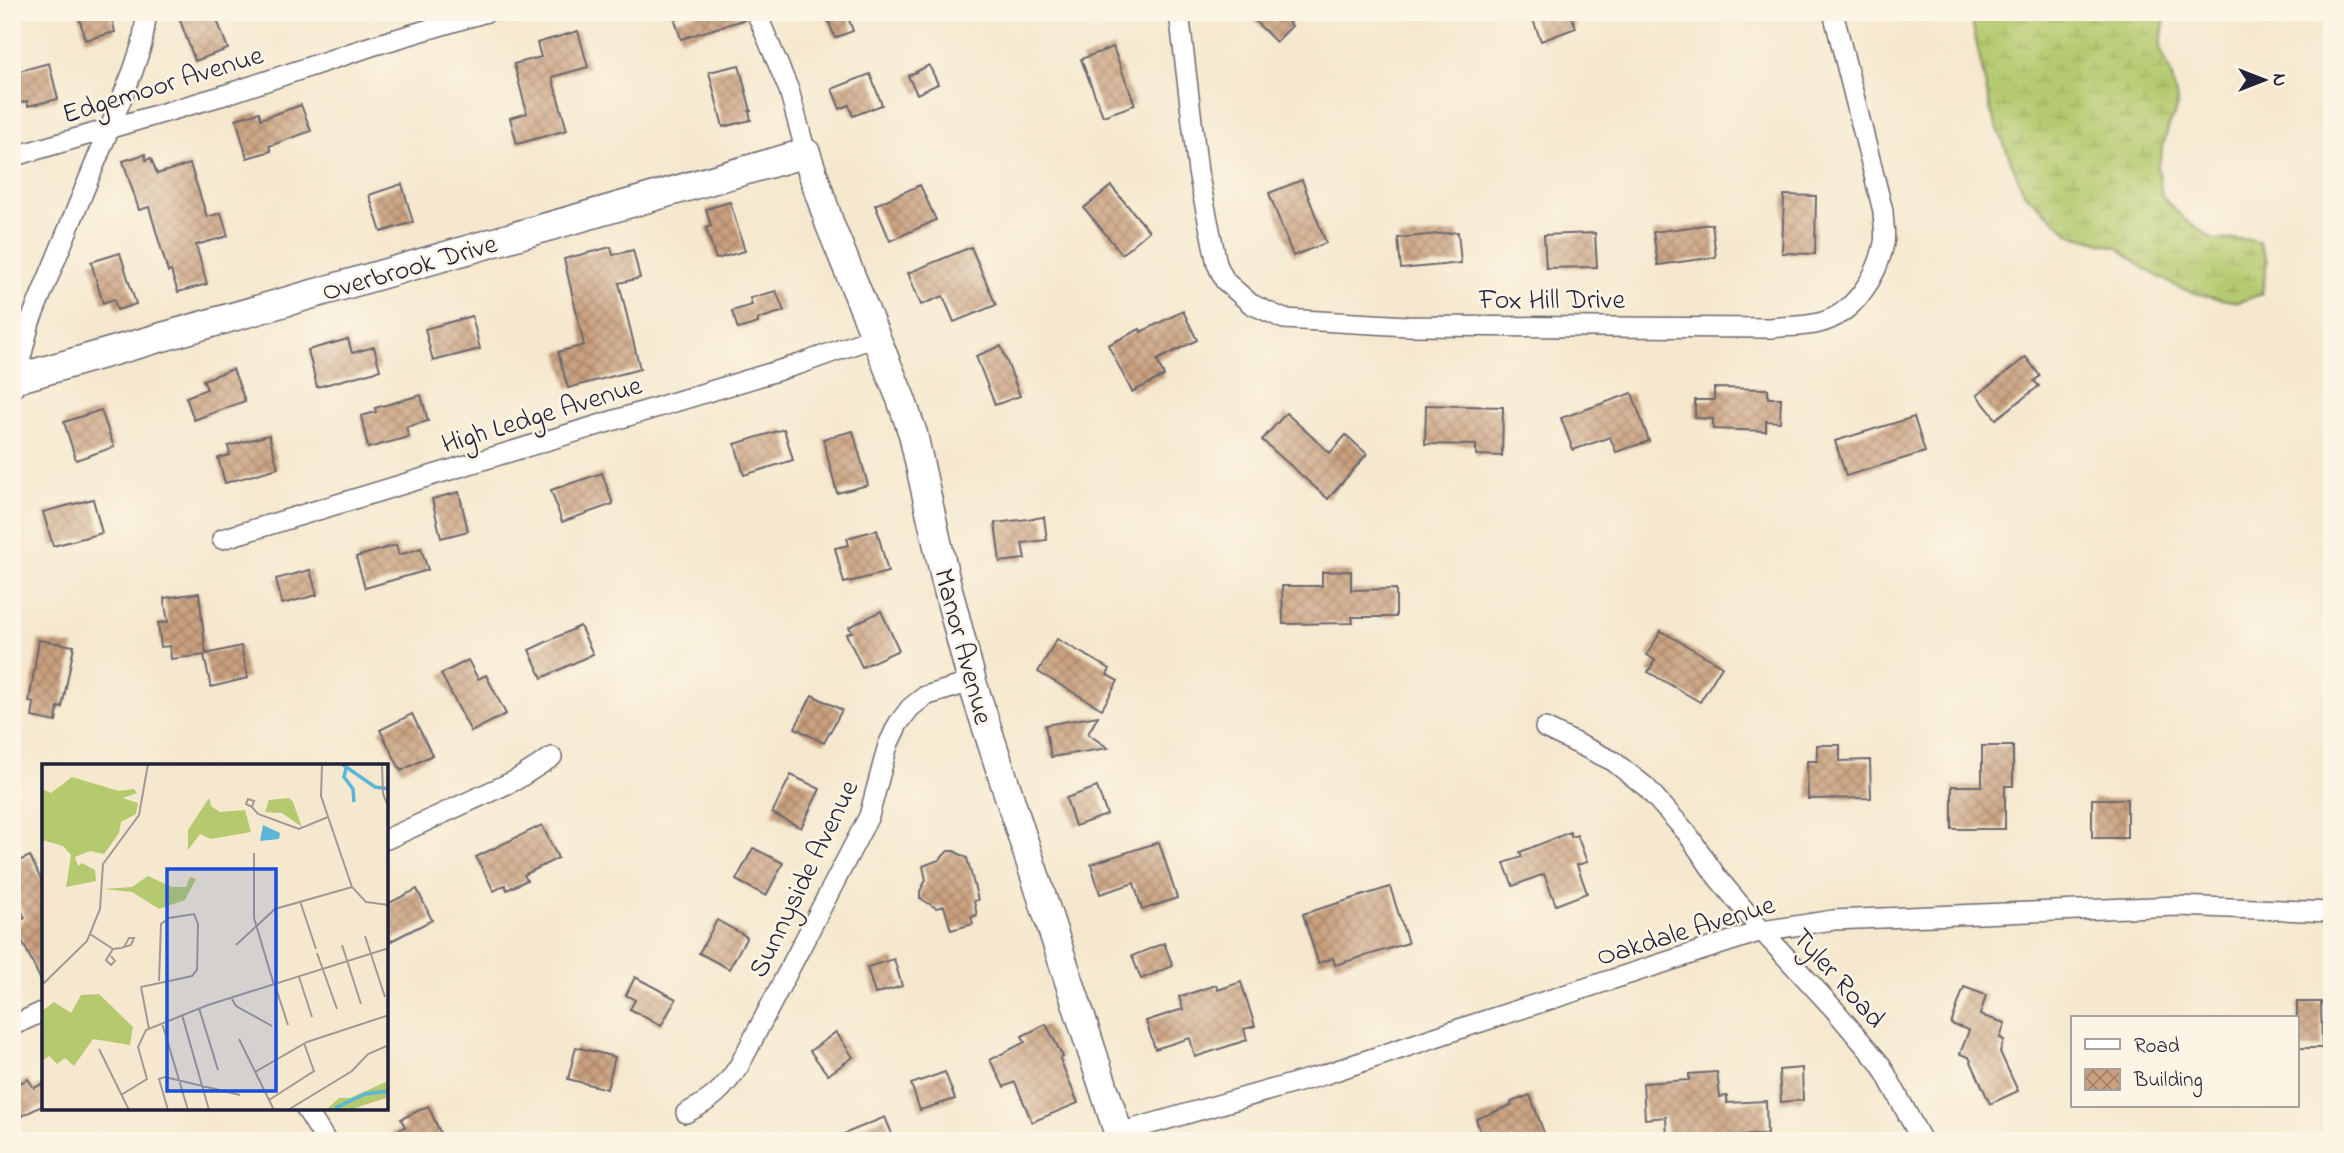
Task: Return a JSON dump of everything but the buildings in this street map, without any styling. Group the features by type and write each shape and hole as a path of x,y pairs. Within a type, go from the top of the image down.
{"street":[{"path":"13,384 30,322 142,44 147,12"},
{"name":"Edgemoor Avenue","path":"12,157 221,96 372,46 488,12"},
{"path":"755,12 789,90 806,153"},
{"name":"Fox Hill Drive","path":"1179,12 1198,172 1217,264 1224,281 1251,304 1284,319 1408,326 1771,328 1819,324 1840,315 1871,279 1884,243 1883,211 1833,12"},
{"name":"Manor Avenue","path":"806,153 830,225 913,434 945,578 972,682 1120,1137"},
{"name":"Overbrook Drive","path":"13,384 806,153"},
{"name":"High Ledge Avenue","path":"222,540 800,364 875,337"},
{"name":"Sunnyside Avenue","path":"686,1113 708,1102 725,1087 739,1066 869,816 888,745 898,724 910,708 925,696 972,682"},
{"name":"Tyler Road","path":"1545,729 1613,761 1646,787 1687,833 1717,877 1762,931 1881,1065 1922,1141"},
{"path":"388,839 516,780 552,757"},
{"name":"Oakdale Avenue","path":"1120,1137 1323,1075 1762,931 1833,920 2164,907 2332,912"},
{"path":"12,1026 42,1012"},
{"path":"307,1111 326,1141"}],"green space":[{"path":"1970,12 2168,12 2160,48 2171,73 2178,106 2168,128 2158,167 2162,196 2184,219 2214,240 2242,239 2259,242 2267,261 2262,294 2239,302 2179,288 2143,268 2119,248 2070,234 2024,193 1991,112"}]}
